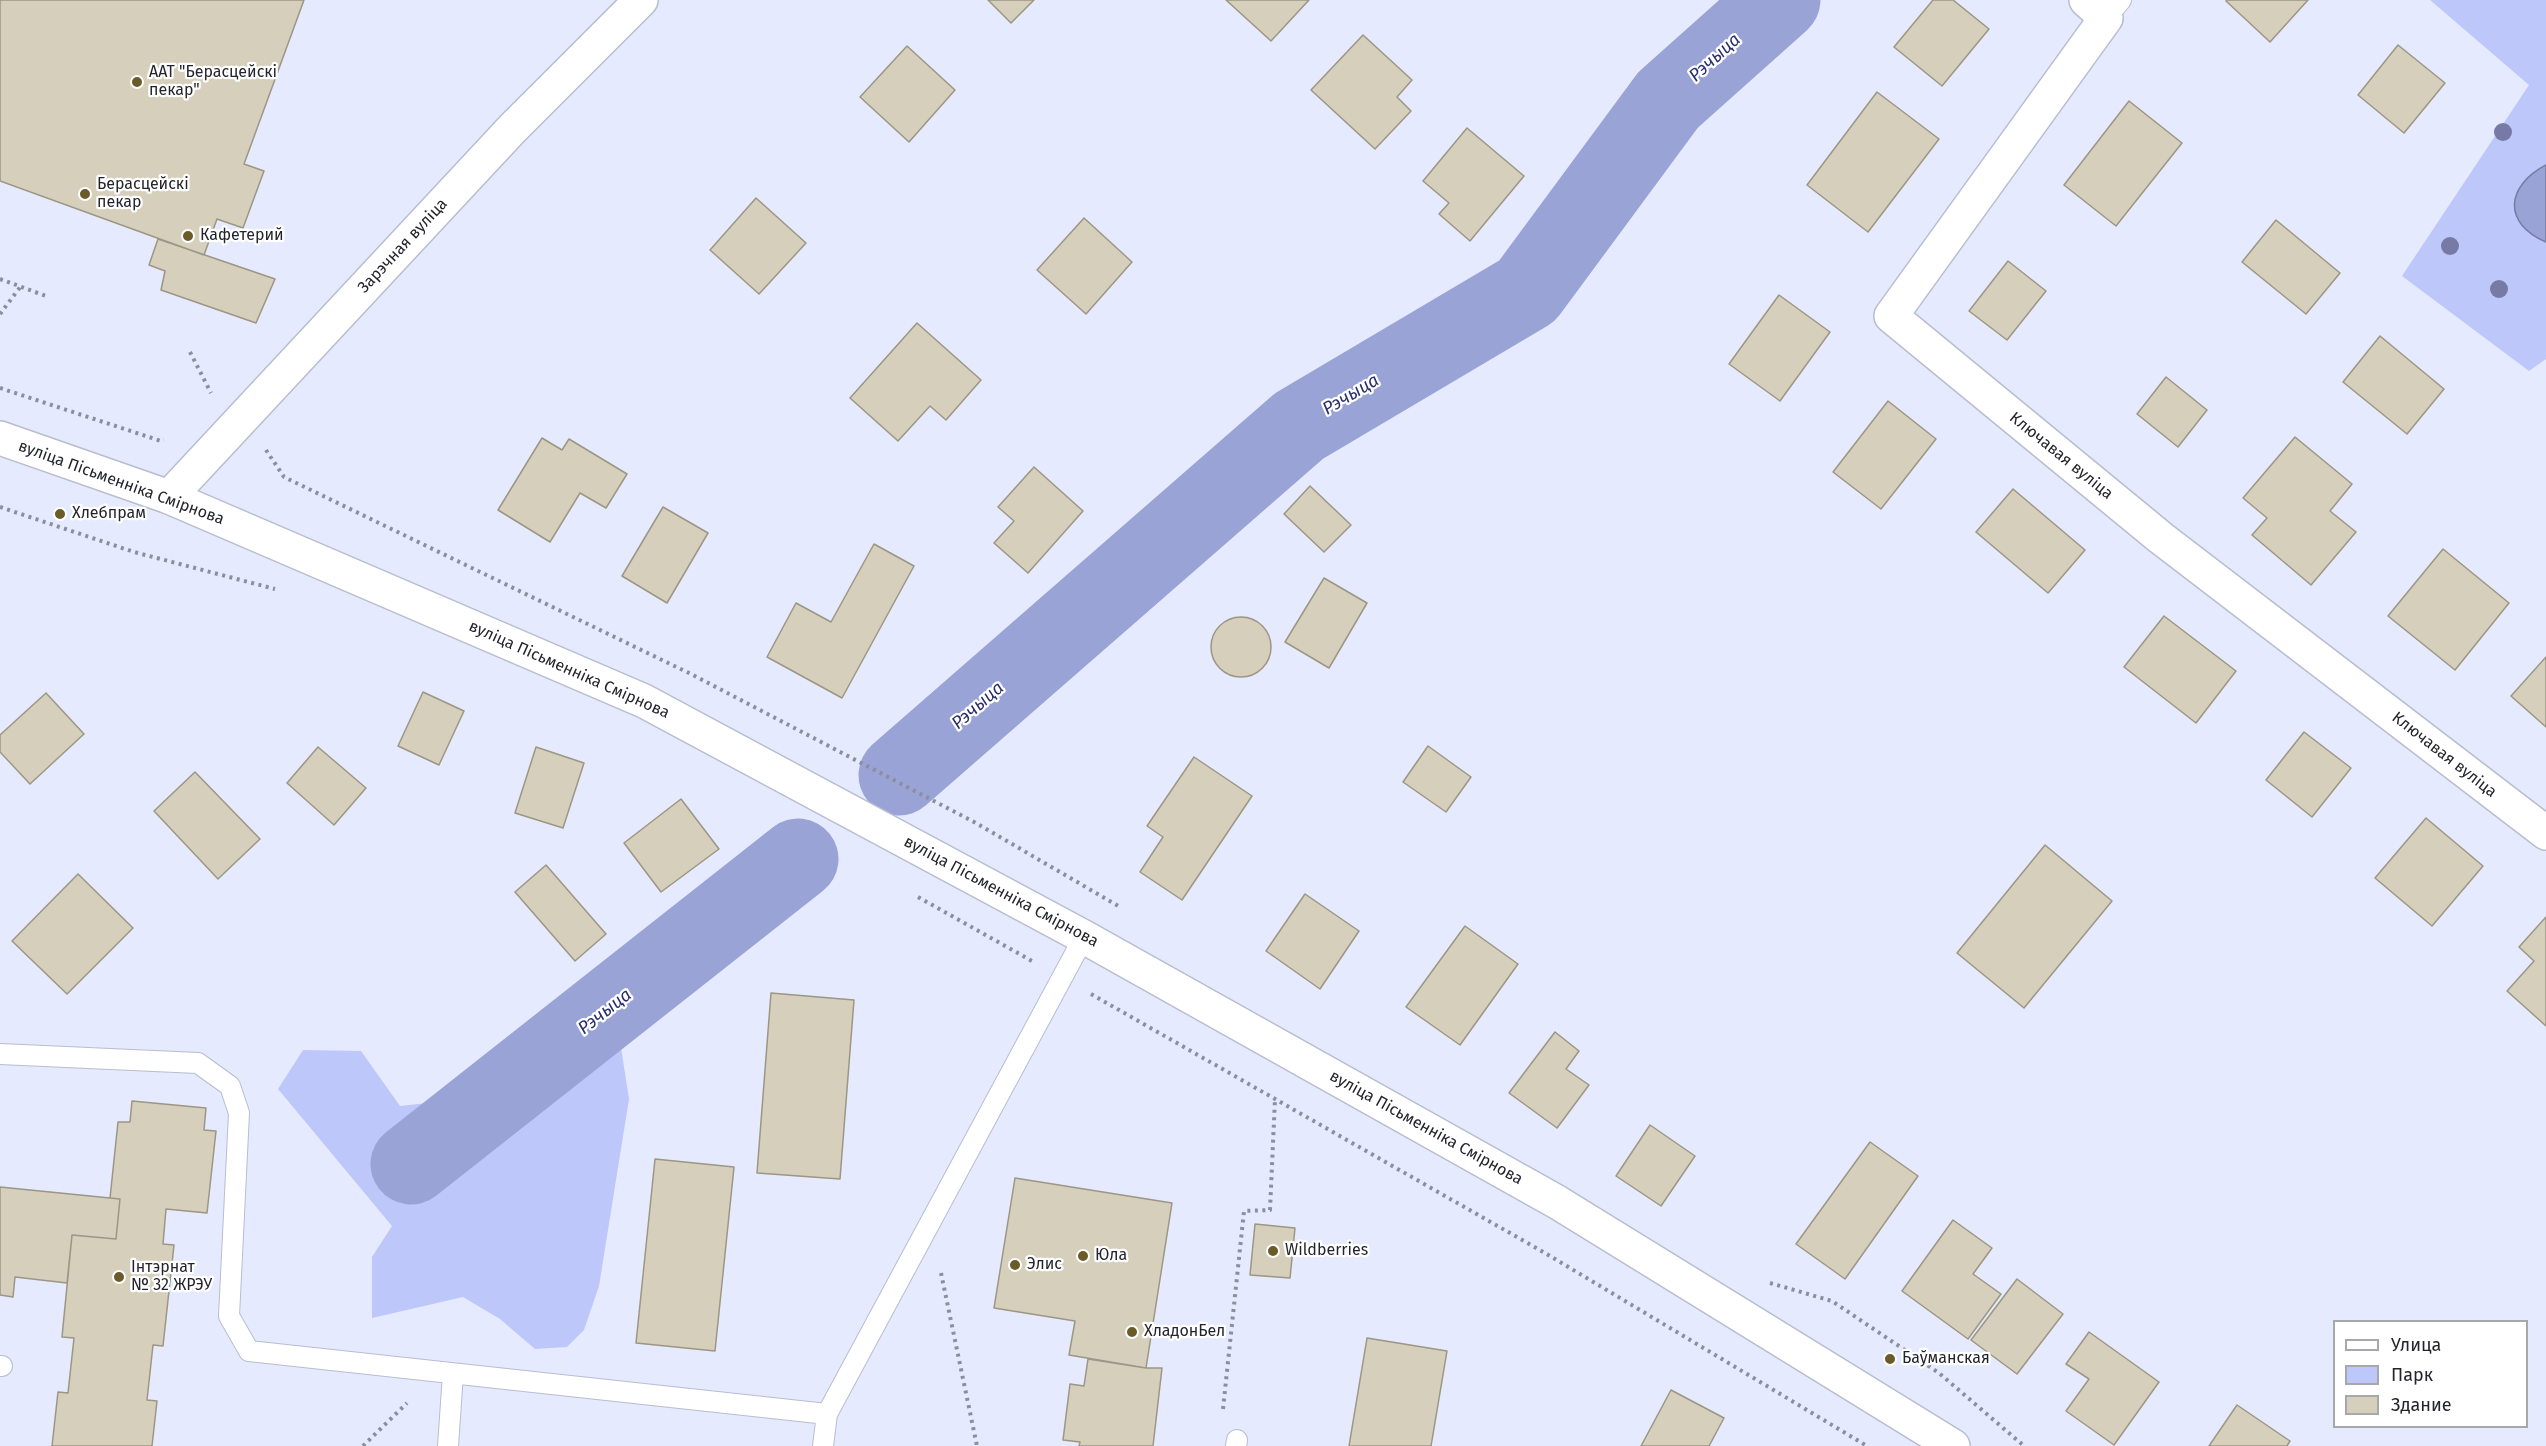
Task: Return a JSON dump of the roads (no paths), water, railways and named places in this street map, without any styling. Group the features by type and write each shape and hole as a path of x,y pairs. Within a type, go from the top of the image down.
{"main road":[{"name":"Зарэчная вуліца","path":"169,497 512,129 641,0"},
{"name":"Ключавая вуліца","path":"2104,6 1891,316 2161,538 2546,833"},
{"name":"вуліца Пісьменніка Смірнова","path":"0,438 169,497 644,700 1084,937 1557,1202 1953,1446"}],"lane":[{"path":"823,1446 827,1414 1084,937"},
{"path":"0,1054 198,1063 230,1086 239,1113 230,1316 249,1351 827,1414"},
{"path":"446,1373 448,1446"}],"waterway":[{"name":"Рэчыца","path":"899,775 1299,426 1527,291 1668,100 1780,0"},
{"name":"Рэчыца","path":"411,1164 798,859"}],"place":[{"name":"ААТ \"Берасцейскі пекар\"","path":"137,82"},
{"name":"Берасцейскі пекар","path":"85,194"},
{"name":"Кафетерий","path":"188,236"},
{"name":"Хлебпрам","path":"60,514"},
{"name":"Wildberries","path":"1273,1251"},
{"name":"Юла","path":"1083,1256"},
{"name":"Элис","path":"1015,1265"},
{"name":"Інтэрнат № 32 ЖРЭУ","path":"119,1277"},
{"name":"ХладонБел","path":"1132,1332"},
{"name":"Баўманская","path":"1890,1359"}]}
